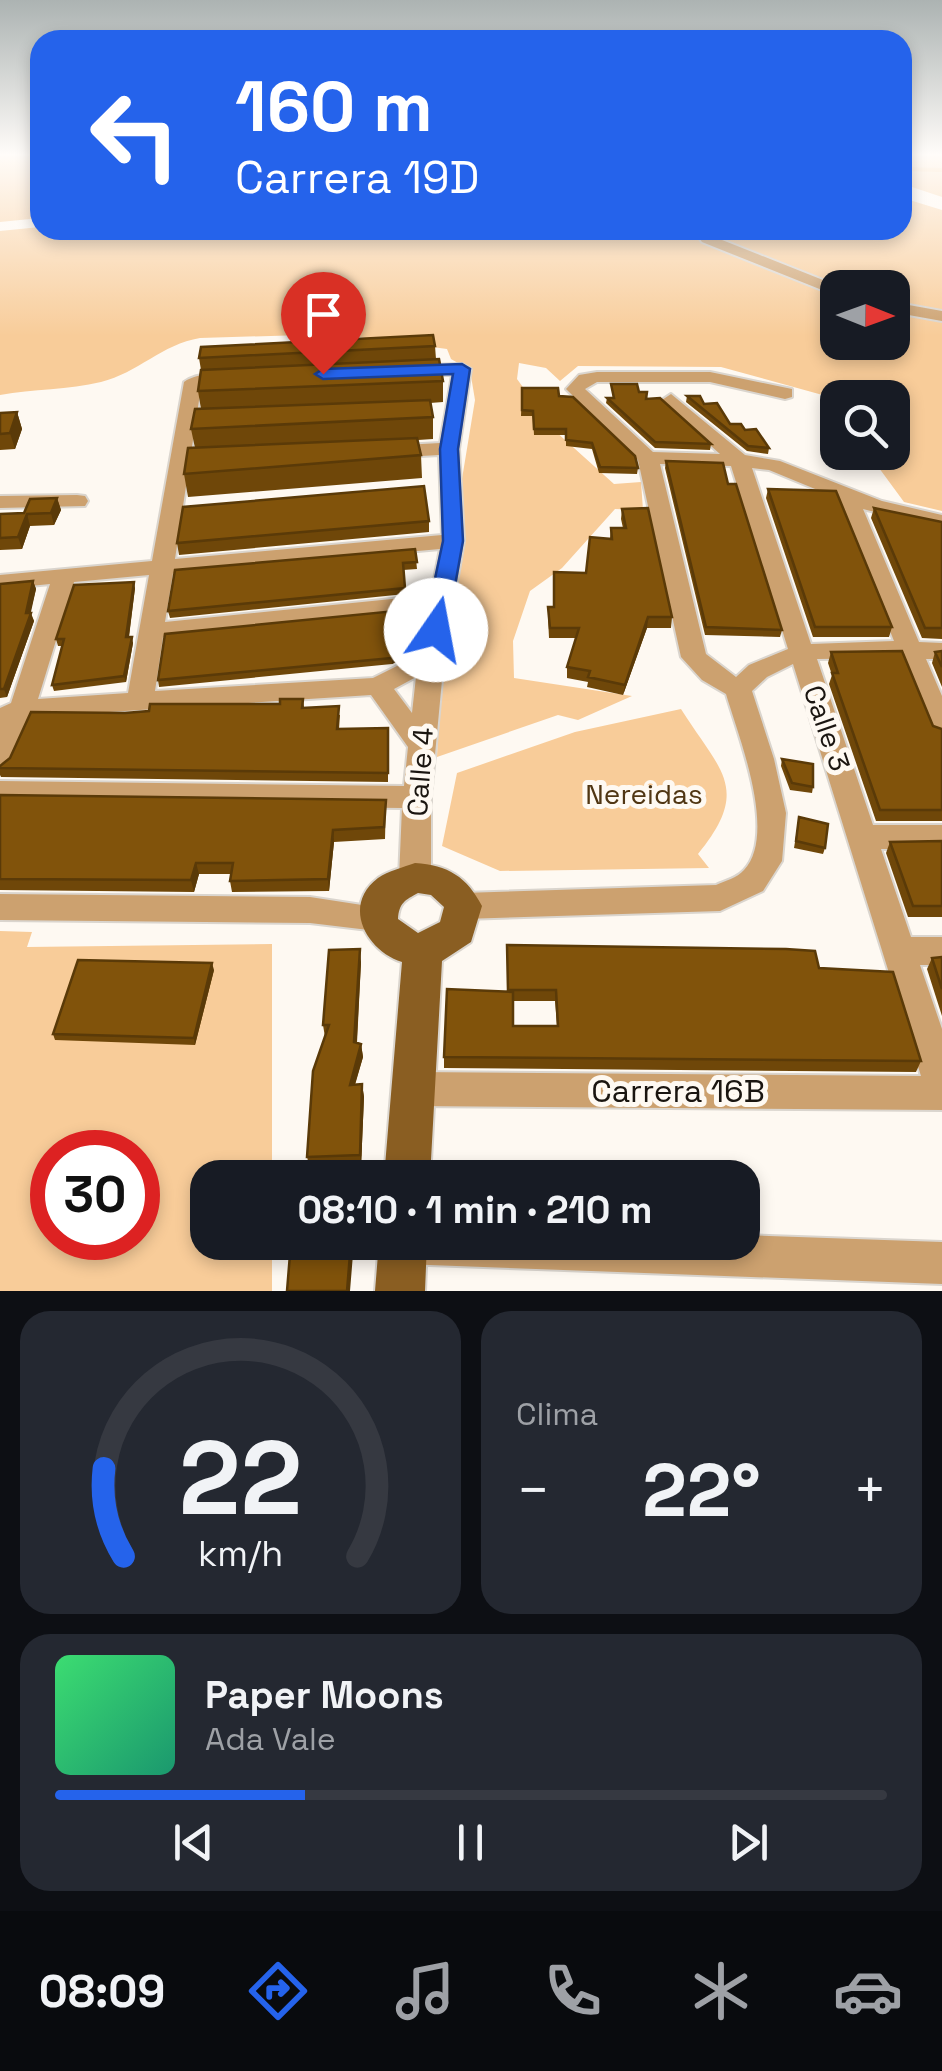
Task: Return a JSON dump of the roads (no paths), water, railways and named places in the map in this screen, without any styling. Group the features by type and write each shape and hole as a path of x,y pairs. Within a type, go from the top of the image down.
{"main road":[{"path":"415,878 428,878 451,888 463,906 462,923 451,938 423,949 406,948 392,941 376,918 384,895 392,887 415,878"},
{"path":"409,1160 423,949"}],"street":[{"path":"710,240 820,284"},
{"path":"910,310 942,316"},
{"name":"Calle 4","path":"383,371 462,369 446,411 449,449 441,486 453,541 431,659 417,797 415,878"},
{"path":"463,906 720,898 756,878 771,844 772,809 738,688 711,674 694,658 648,458 575,388 597,377 696,376 784,393"},
{"path":"140,700 160,570 180,508 198,422 192,382 243,379"},
{"path":"671,400 739,460"},
{"path":"373,452 449,449"},
{"path":"648,458 739,460 792,470 846,494 942,522"},
{"name":"Calle 3","path":"739,460 942,1083"},
{"path":"846,494 942,728"},
{"path":"0,502 77,501"},
{"path":"0,582 453,541"},
{"path":"0,759 11,713 64,577"},
{"path":"150,631 440,601"},
{"path":"738,688 754,670 800,650 942,652"},
{"path":"11,713 140,700 378,686 431,659"},
{"path":"378,686 422,744"},
{"path":"0,792 417,797"},
{"path":"864,837 942,837"},
{"path":"0,907 310,910 376,918"},
{"path":"899,950 942,951"},
{"name":"Carrera 16B","path":"413,1089 942,1093"},
{"path":"537,1260 942,1263"}],"park label":[{"name":"Nereidas","path":"644,794"}]}
